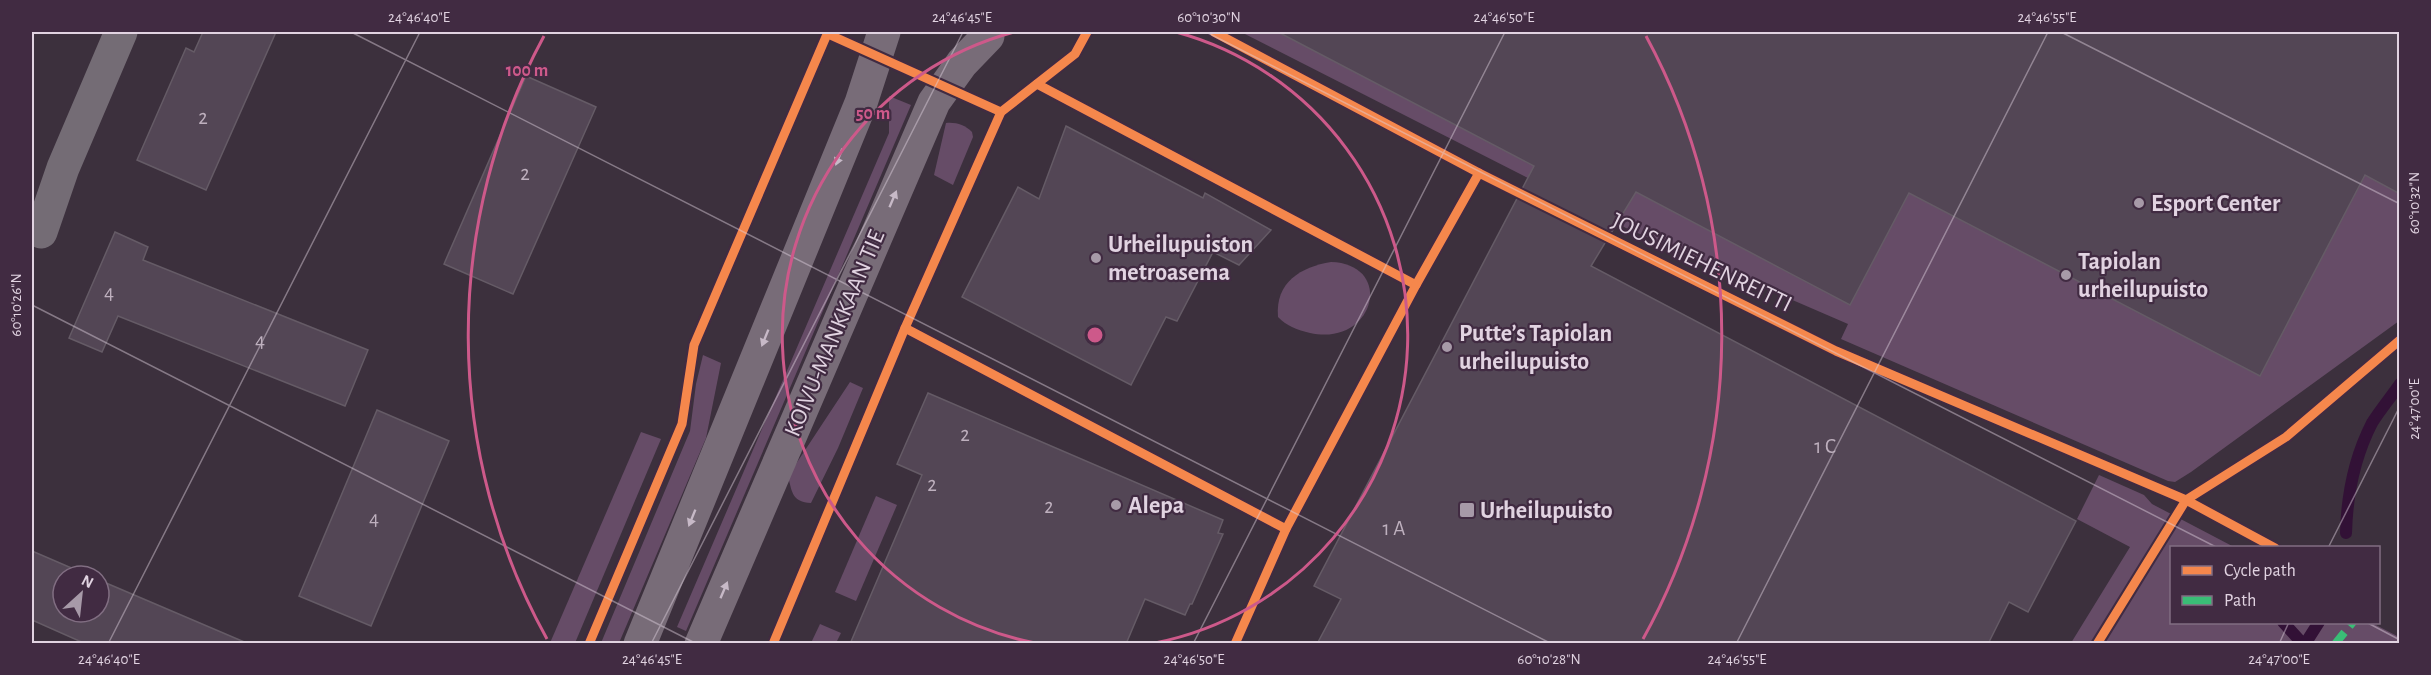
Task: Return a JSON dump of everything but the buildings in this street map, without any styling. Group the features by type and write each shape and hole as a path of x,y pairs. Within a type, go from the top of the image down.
{"main road":[{"path":"640,644 861,103 884,32"},
{"path":"955,32 969,36 999,34"},
{"name":"KOIVU-MANKKAAN TIE","path":"701,644 934,102 962,63 999,34"}],"street":[{"path":"41,232 63,168 121,32"}],"shaded area":[{"name":"Tapiolan urheilupuisto","path":"1241,32 2399,32 2399,321 2191,472 2175,482 2168,481 1841,339 1848,324 1626,228"},
{"path":"889,96 911,105 686,631 677,627 889,133"},
{"path":"946,123 963,126 972,132 973,137 953,185 934,175"},
{"path":"1331,262 1351,266 1364,276 1370,289 1369,304 1362,317 1350,328 1332,334 1305,332 1281,320 1278,317 1278,305 1281,294 1292,278 1300,272"},
{"path":"703,355 721,363 706,438 619,643 601,643 690,431 696,384"},
{"path":"850,382 863,388 838,448 811,503 800,501 794,495 788,476"},
{"path":"641,432 661,439 575,643 550,643"},
{"path":"2099,475 2144,495 2152,504 2232,546 2170,546 2170,624 2374,624 2399,637 2399,643 2071,643 2130,547 2077,519"},
{"path":"876,496 897,505 856,601 835,592"},
{"path":"820,624 841,633 836,643 811,643"}],"waterway":[{"path":"2346,533 2350,490 2360,449 2372,423 2400,384"},
{"path":"2285,624 2303,644"},
{"path":"2305,644 2318,624"}],"marked path":[{"path":"2335,644 2351,624"}],"cycle path":[{"path":"589,644 682,424 694,345 828,32"},
{"path":"773,644 905,328 1001,112 1075,54 1087,32"},
{"name":"JOUSIMIEHENREITTI","path":"1214,32 1479,173 1836,351 2186,500 2271,546"},
{"path":"828,34 1001,112"},
{"path":"1037,84 1416,285"},
{"path":"1235,644 1286,529 1416,285 1479,173"},
{"path":"905,328 1286,529"},
{"path":"2097,644 2186,500 2286,437 2400,340"}],"place":[{"name":"Esport Center","path":"2139,203"},
{"name":"Urheilupuiston metroasema","path":"1096,258"},
{"name":"Tapiolan urheilupuisto","path":"2066,275"},
{"name":"Putte’s Tapiolan urheilupuisto","path":"1447,347"},
{"name":"Alepa","path":"1116,505"},
{"name":"Urheilupuisto","path":"1467,510"}]}
